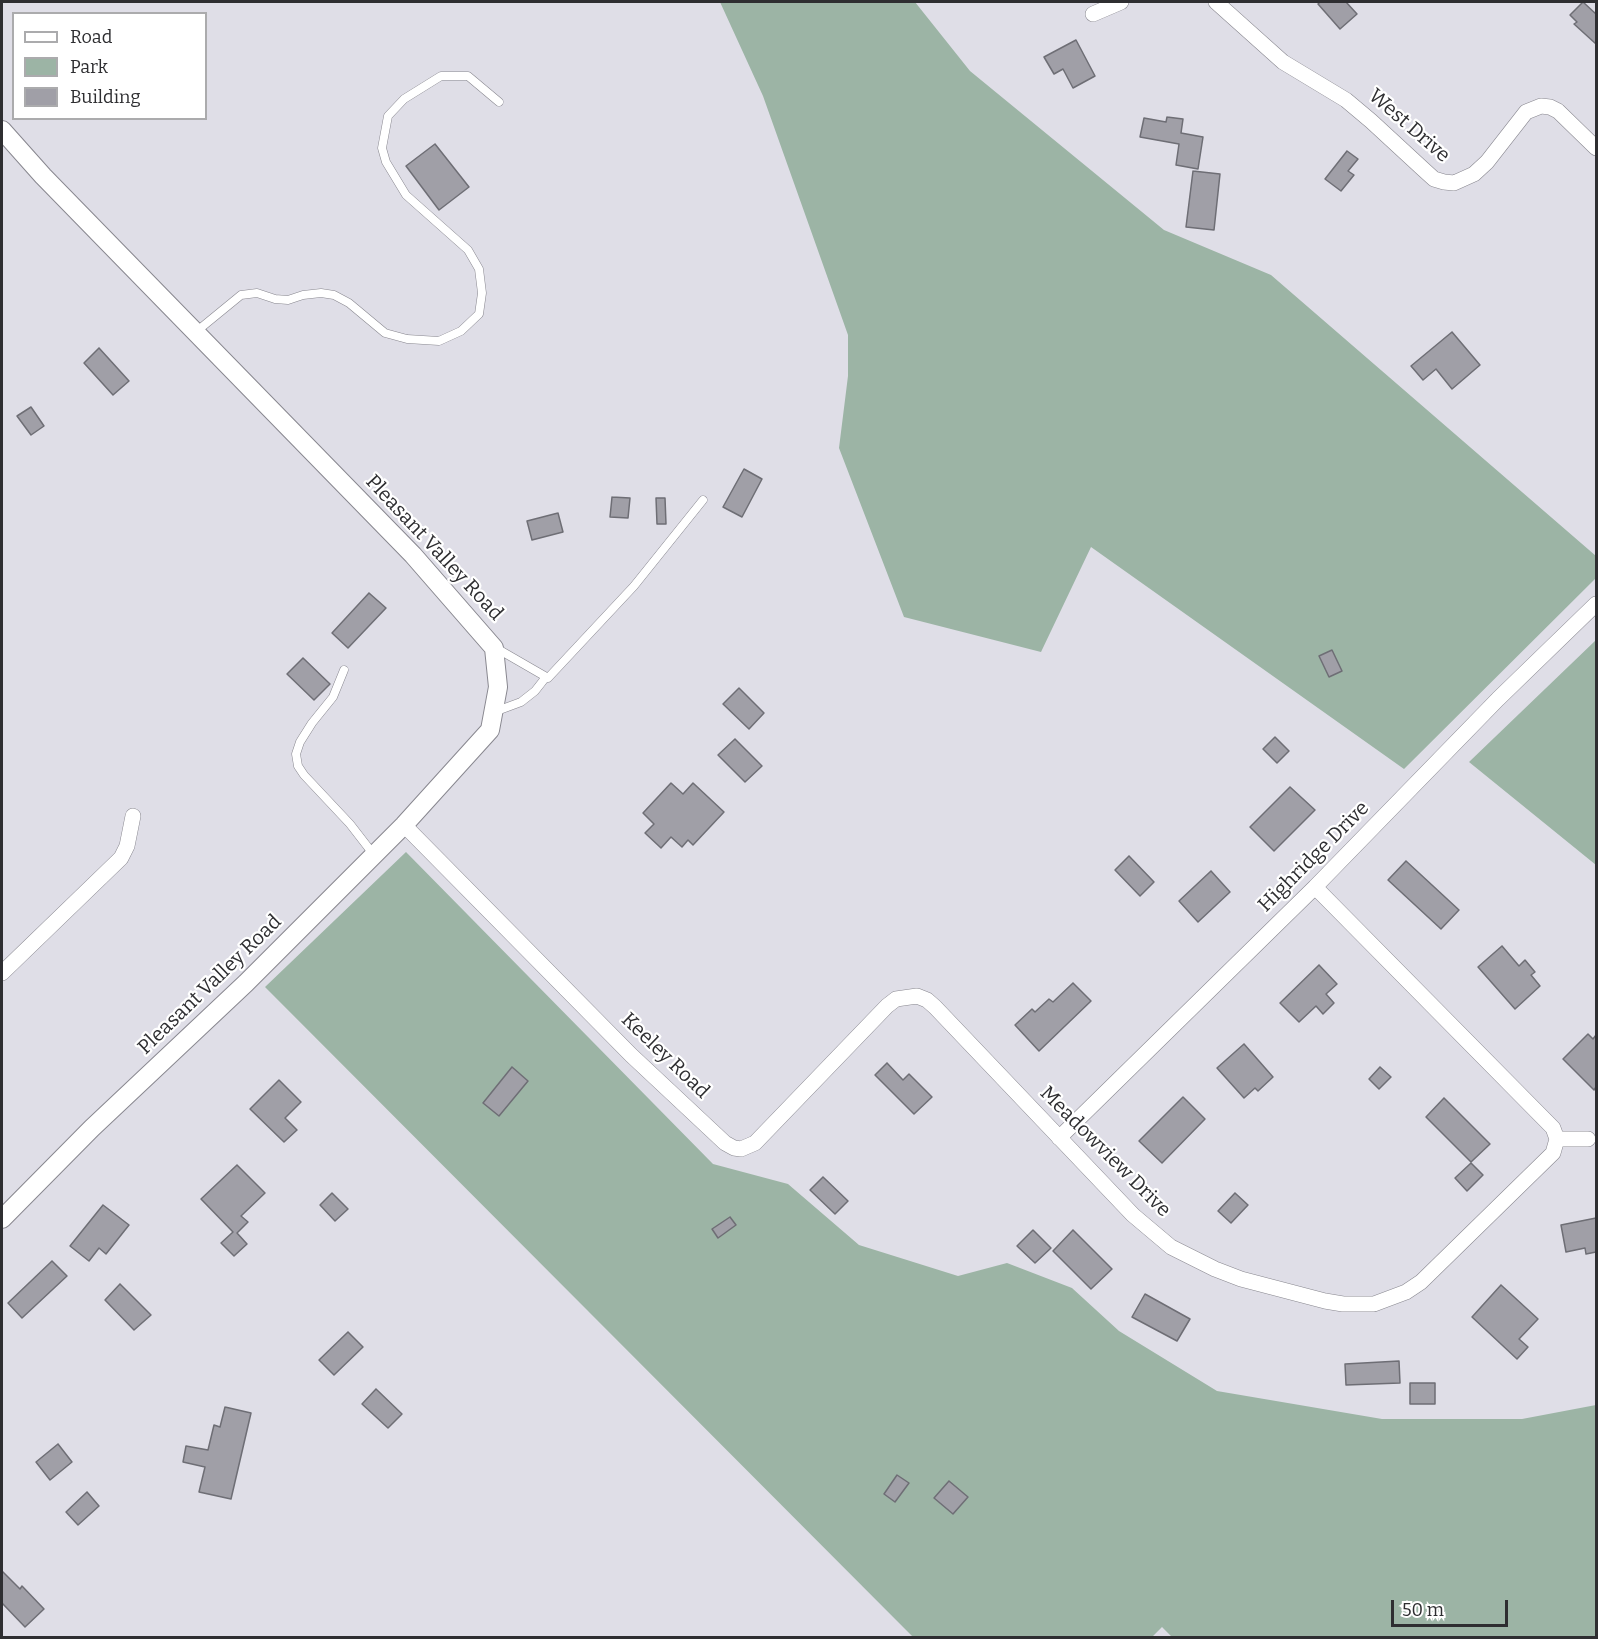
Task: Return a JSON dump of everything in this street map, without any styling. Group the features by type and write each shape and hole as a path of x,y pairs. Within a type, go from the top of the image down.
{"street":[{"path":"1093,14 1120,2"},
{"name":"West Drive","path":"1216,2 1283,62 1346,100 1434,179 1454,183 1474,174 1487,162 1526,112 1541,105 1558,111 1596,148"},
{"name":"Pleasant Valley Road","path":"2,130 43,176 413,555 494,648 498,687 490,730 404,825 246,983 90,1131 2,1219"},
{"name":"Highridge Drive","path":"1059,1138 1315,887 1498,699 1596,604"},
{"path":"2,973 121,858 127,846 133,816"},
{"name":"Keeley Road","path":"404,825 631,1055 725,1143 734,1148 741,1149 755,1143 877,1015 896,999 906,996"},
{"path":"1315,887 1553,1128 1557,1139 1588,1139"},
{"name":"Meadowview Drive","path":"906,996 917,996 936,1007 1133,1215 1171,1247 1241,1279 1325,1301 1359,1305 1389,1299 1421,1282 1553,1153 1557,1139"}],"lane":[{"path":"196,332 241,295 257,293 275,299 288,300 321,293 334,295 349,303 385,333 407,339 439,341 461,331 479,314 482,293 479,269 468,250 406,195 386,162 382,148 388,116 404,99 441,76 468,76 499,102"},
{"path":"493,712 521,702 535,691 546,677 548,678 634,585 703,500"},
{"path":"494,648 546,677"},
{"path":"344,670 333,697 312,723 300,742 296,754 298,766 304,775 350,824 374,855"}],"green space":[{"path":"720,2 915,2 970,71 1164,230 1271,275 1596,556 1596,578 1404,769 1091,547 1041,652 904,617 839,448 848,376 848,335 763,96"},
{"path":"1596,640 1596,865 1469,762"},
{"path":"406,852 713,1164 788,1184 859,1245 958,1276 1007,1263 1072,1288 1119,1331 1217,1391 1382,1419 1522,1419 1596,1405 1596,1637 1173,1638 1162,1627 1151,1638 913,1637 265,987"}],"building":[{"path":"1320,2 1346,2 1357,14 1340,29 1318,4"},
{"path":"1583,2 1596,14 1596,44 1574,24 1577,22 1570,15"},
{"path":"1076,40 1095,76 1073,88 1063,69 1054,74 1044,57"},
{"path":"1167,117 1183,119 1181,133 1203,137 1198,169 1176,165 1179,144 1140,137 1144,118 1166,122"},
{"path":"435,144 469,187 439,210 406,166"},
{"path":"1347,151 1358,159 1348,171 1354,175 1341,191 1325,179"},
{"path":"1193,171 1220,174 1214,230 1186,227"},
{"path":"1452,332 1480,365 1452,389 1436,369 1423,380 1411,366"},
{"path":"99,348 129,381 113,395 84,363"},
{"path":"31,407 44,426 31,435 17,416"},
{"path":"744,469 762,479 742,517 723,507"},
{"path":"612,497 630,498 628,518 610,517"},
{"path":"656,498 665,498 666,524 657,524"},
{"path":"558,513 563,532 532,540 527,521"},
{"path":"369,593 386,608 348,648 332,633"},
{"path":"1332,650 1342,671 1329,677 1319,656"},
{"path":"303,658 330,684 314,700 287,674"},
{"path":"739,688 764,713 749,729 723,704"},
{"path":"1275,737 1289,751 1277,763 1263,749"},
{"path":"735,739 762,766 745,782 718,755"},
{"path":"671,783 683,794 693,783 724,812 693,845 688,840 682,847 671,837 661,848 645,833 654,824 643,813"},
{"path":"1290,787 1315,810 1274,851 1250,827"},
{"path":"1129,856 1154,882 1140,896 1115,870"},
{"path":"1406,861 1459,910 1441,929 1388,880"},
{"path":"1211,871 1230,892 1198,922 1179,901"},
{"path":"1502,946 1519,966 1525,960 1535,972 1531,975 1540,986 1515,1009 1478,967"},
{"path":"1319,965 1337,984 1326,994 1334,1003 1323,1014 1316,1006 1299,1022 1280,1003"},
{"path":"1073,983 1091,1001 1039,1051 1015,1025 1032,1009 1035,1012 1049,999 1053,1002"},
{"path":"1588,1034 1593,1039 1596,1035 1596,1087 1594,1090 1563,1059"},
{"path":"1244,1044 1273,1077 1258,1091 1255,1088 1244,1098 1217,1068"},
{"path":"887,1063 903,1080 909,1074 932,1097 914,1114 875,1075"},
{"path":"512,1067 528,1081 499,1116 483,1103"},
{"path":"1380,1067 1391,1077 1379,1089 1369,1079"},
{"path":"279,1080 301,1102 285,1118 297,1130 284,1142 250,1109"},
{"path":"1183,1097 1205,1119 1162,1163 1139,1141"},
{"path":"1444,1098 1490,1144 1471,1162 1426,1117"},
{"path":"1471,1163 1483,1175 1467,1191 1455,1178"},
{"path":"237,1165 265,1193 241,1216 248,1222 237,1233 247,1244 234,1256 221,1243 233,1232 201,1199"},
{"path":"823,1177 848,1201 835,1214 810,1190"},
{"path":"332,1193 348,1209 335,1221 320,1205"},
{"path":"1235,1193 1248,1205 1231,1223 1218,1211"},
{"path":"103,1205 129,1225 106,1254 99,1248 89,1261 70,1246"},
{"path":"730,1217 736,1225 718,1238 712,1229"},
{"path":"1596,1218 1596,1252 1586,1254 1585,1248 1566,1252 1561,1225"},
{"path":"1033,1230 1051,1248 1035,1263 1017,1246"},
{"path":"1073,1230 1112,1269 1091,1289 1053,1251"},
{"path":"52,1261 67,1276 22,1318 8,1303"},
{"path":"120,1284 151,1315 134,1330 105,1300"},
{"path":"1501,1285 1538,1319 1519,1339 1528,1347 1517,1359 1472,1317"},
{"path":"1145,1294 1190,1319 1177,1341 1132,1317"},
{"path":"348,1332 363,1347 334,1375 319,1360"},
{"path":"1399,1361 1400,1383 1346,1385 1345,1364"},
{"path":"1410,1383 1435,1383 1435,1404 1410,1404"},
{"path":"376,1389 402,1414 388,1428 362,1404"},
{"path":"225,1407 251,1413 231,1499 199,1492 205,1467 183,1462 186,1446 208,1450 214,1425 220,1427"},
{"path":"58,1444 72,1462 50,1480 36,1462"},
{"path":"897,1475 909,1483 895,1502 884,1494"},
{"path":"949,1481 968,1497 953,1514 934,1498"},
{"path":"87,1492 99,1506 78,1525 66,1512"},
{"path":"2,1571 20,1589 22,1586 44,1609 25,1627 2,1603"}]}
